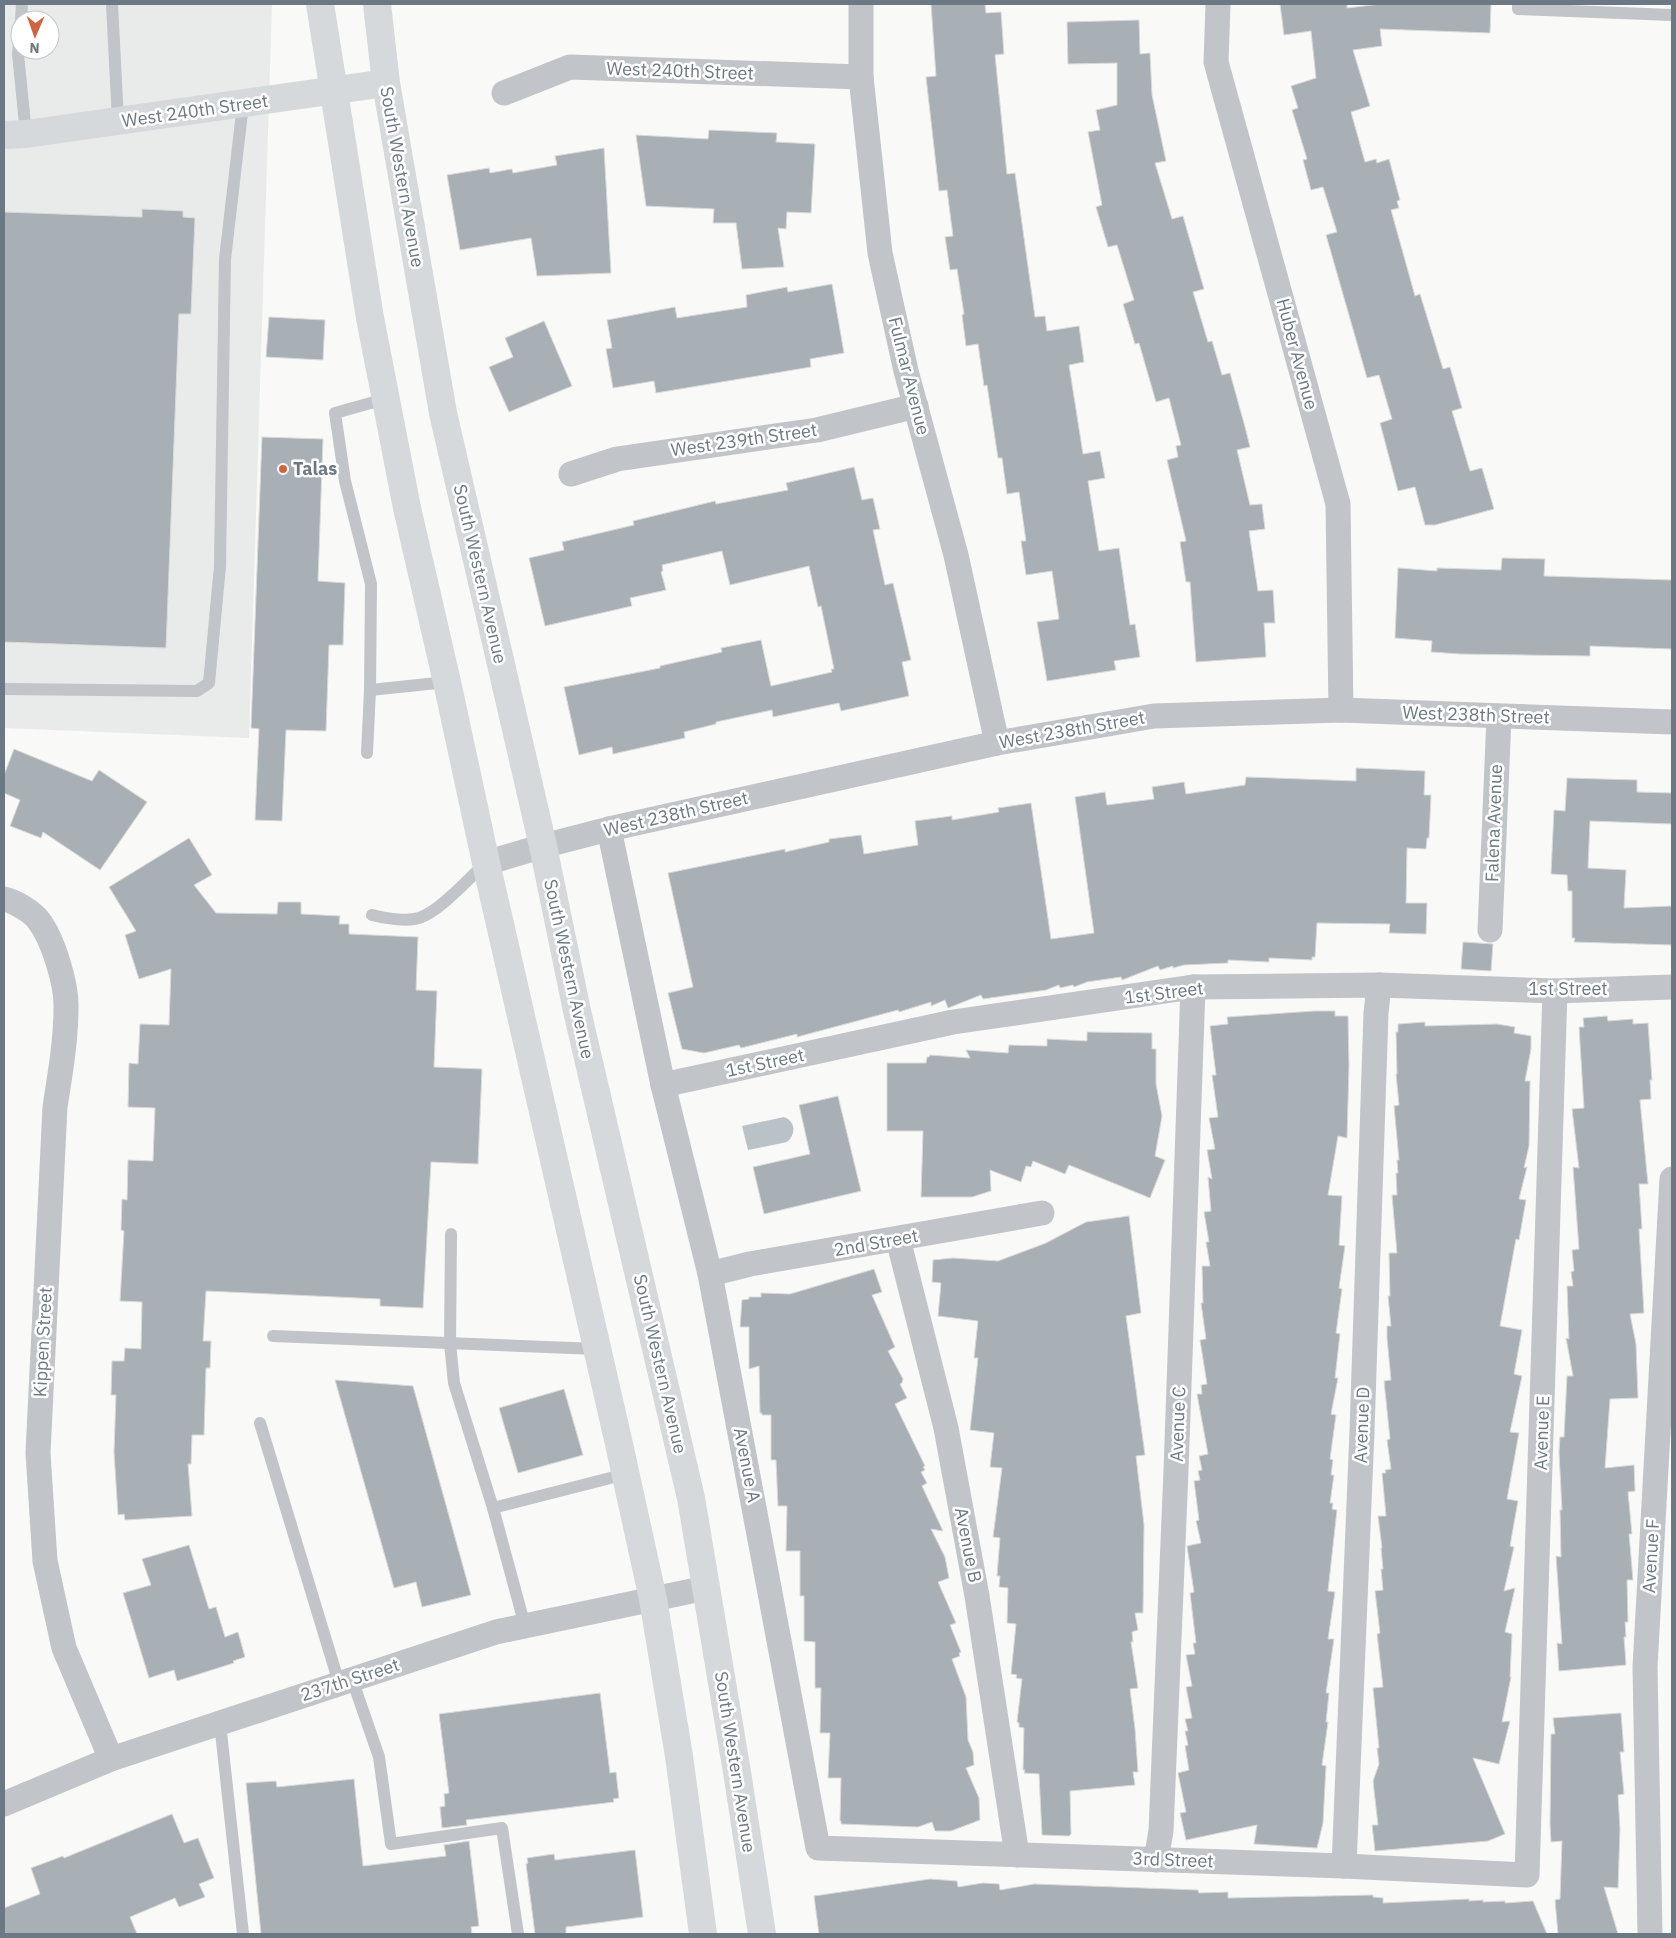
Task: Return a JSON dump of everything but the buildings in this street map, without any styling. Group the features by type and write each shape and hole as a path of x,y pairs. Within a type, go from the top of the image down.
{"main road":[{"path":"320,4 370,318 407,508 486,864 626,1474 652,1599 679,1756 703,1934"},
{"name":"South Western Avenue","path":"377,4 386,83 442,413 543,846 578,1011 691,1498 762,1934"},
{"name":"West 240th Street","path":"15,135 386,83"}],"street":[{"name":"Fulmar Avenue","path":"861,4 862,77 880,253 906,370 956,555 997,743"},
{"name":"Huber Avenue","path":"1218,4 1216,62 1338,504 1341,710"},
{"name":"West 240th Street","path":"504,93 570,67 862,77"},
{"name":"West 239th Street","path":"571,474 617,459 817,430 916,406"},
{"name":"West 238th Street","path":"486,864 543,846 608,829 997,743 1154,716 1341,710 1672,722"},
{"name":"Falena Avenue","path":"1490,930 1499,717"},
{"name":"Avenue A","path":"608,829 664,1085 710,1274 818,1848"},
{"name":"Kippen Street","path":"4,899 13,901 39,919 57,956 66,1006 63,1051 55,1107 38,1453 45,1561 64,1648 111,1759"},
{"name":"1st Street","path":"664,1085 953,1022 1193,987 1379,984 1556,991 1672,987"},
{"name":"Avenue D","path":"1344,1866 1362,1431 1376,1013 1379,984"},
{"name":"Avenue C","path":"1156,1860 1161,1831 1177,1451 1193,987"},
{"name":"Avenue E","path":"1527,1874 1556,991"},
{"name":"Avenue F","path":"1650,1934 1645,1667 1672,1179"},
{"name":"2nd Street","path":"710,1274 750,1264 1042,1213"},
{"name":"Avenue B","path":"898,1239 946,1428 977,1596 1017,1855"},
{"name":"237th Street","path":"4,1804 111,1759 496,1632 706,1588"},
{"name":"3rd Street","path":"818,1848 1527,1874"}],"lane":[{"path":"112,4 118,121"},
{"path":"1518,4 1518,9 1672,15"},
{"path":"15,135 18,60"},
{"path":"4,689 197,691 209,684 220,566 225,259 243,104"},
{"path":"367,753 370,690 371,584 345,481 334,413 385,399"},
{"path":"370,690 447,682"},
{"path":"372,915 384,918 418,918 438,907 486,864"},
{"path":"451,1234 450,1343 454,1383 493,1508 525,1626"},
{"path":"273,1336 597,1349"},
{"path":"260,1423 346,1681 379,1757 391,1844 502,1828 518,1934"},
{"path":"493,1508 626,1474"},
{"path":"220,1723 243,1934"}],"shaded area":[{"path":"4,4 272,4 249,738 4,728"},
{"path":"784,1117 793,1125 792,1135 787,1142 748,1150 742,1126"}],"place":[{"name":"Talas","path":"283,469"}]}
